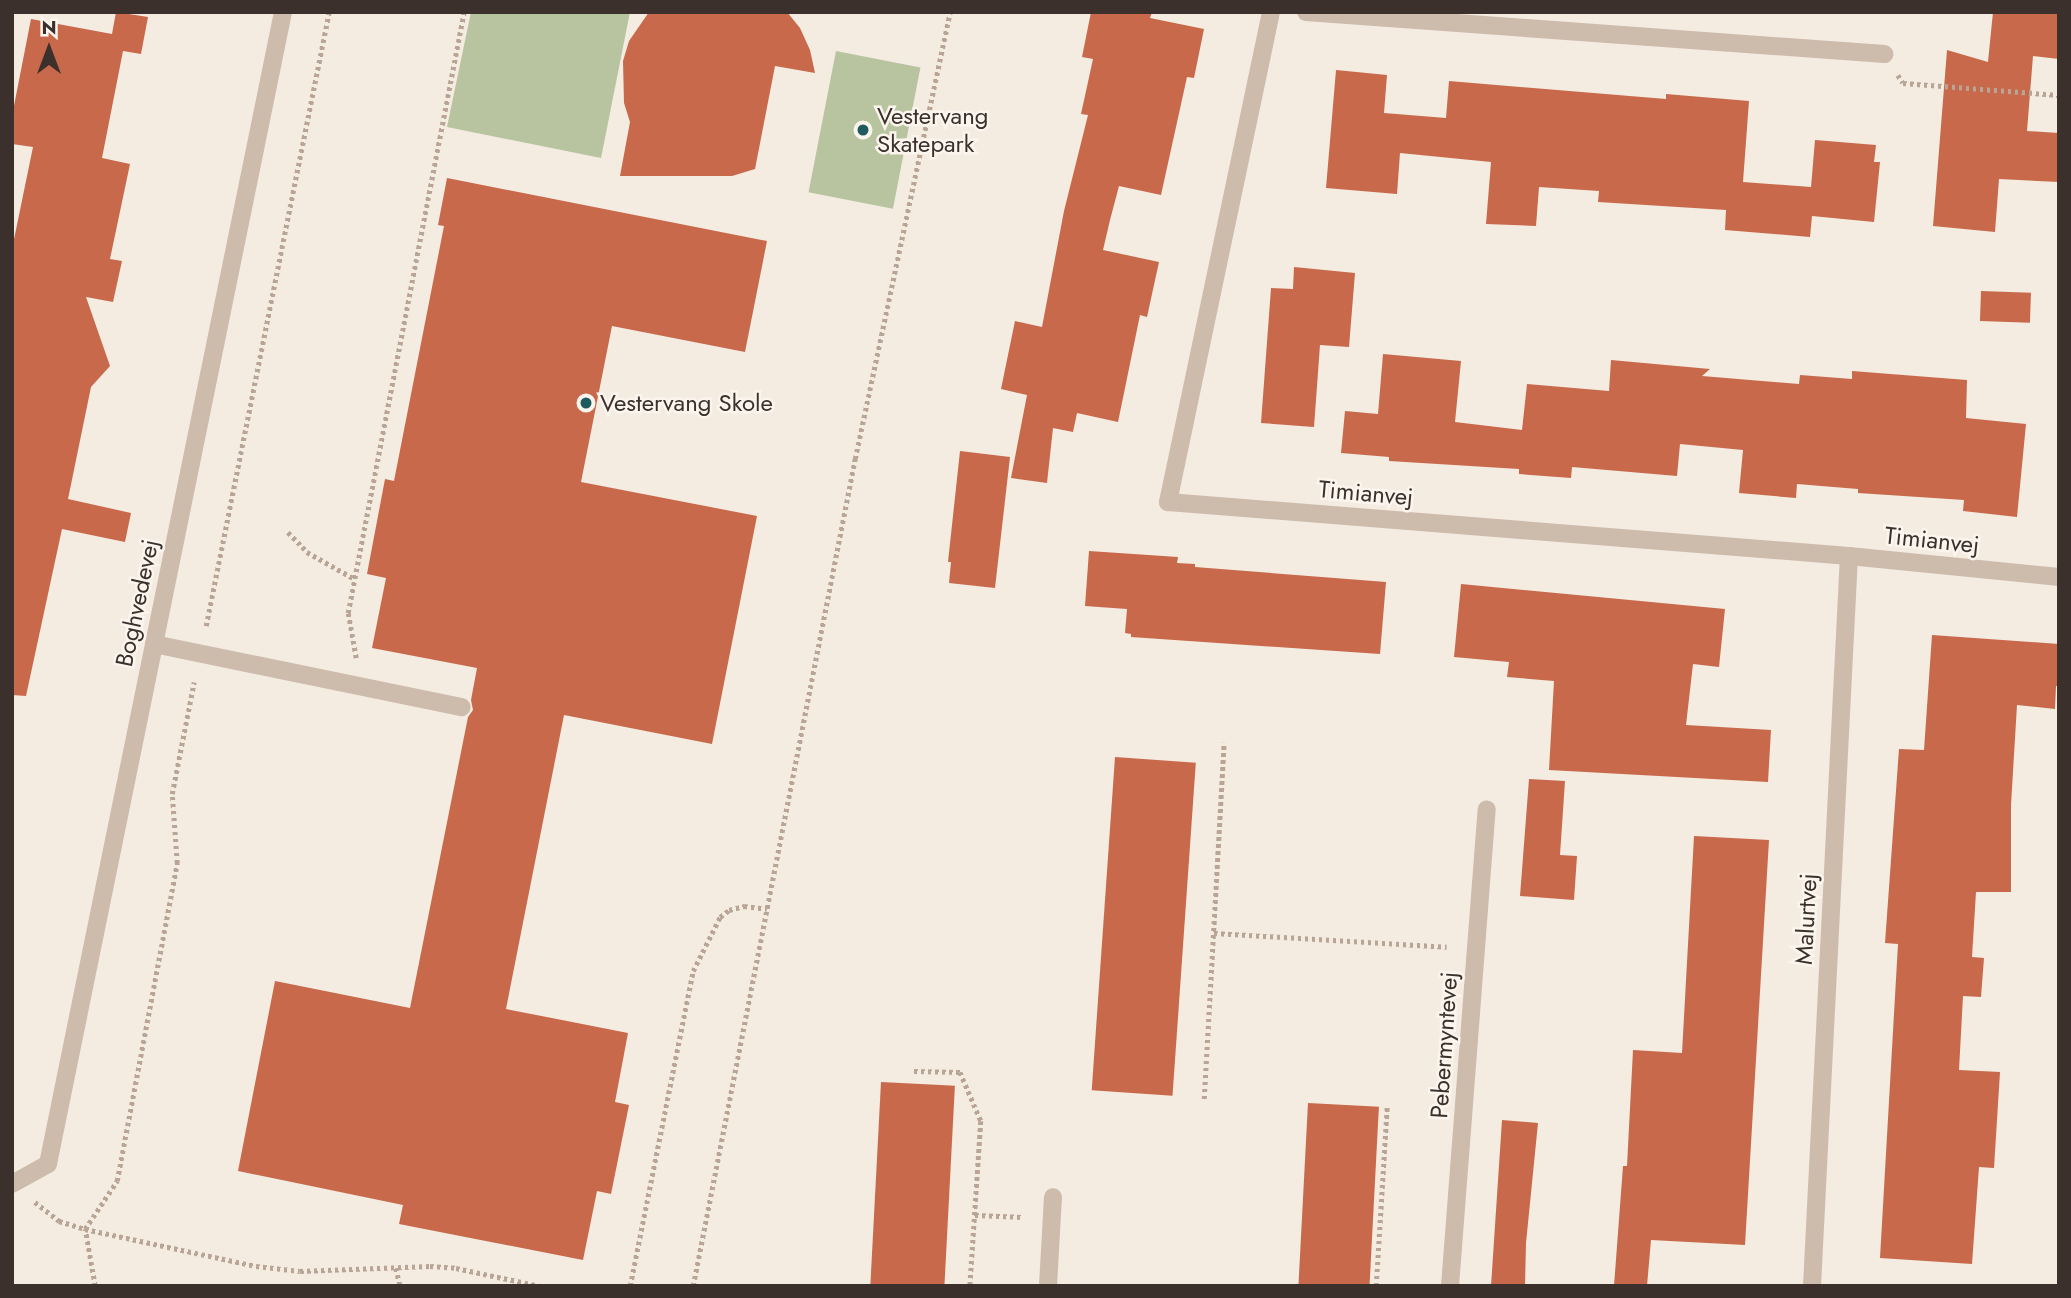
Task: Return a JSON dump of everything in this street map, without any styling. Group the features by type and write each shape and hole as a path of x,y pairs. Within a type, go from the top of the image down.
{"street":[{"name":"Boghvedevej","path":"13,1184 48,1164 283,12"},
{"name":"Timianvej","path":"1271,12 1168,502 1849,555 2059,577"},
{"path":"1306,12 1884,54"},
{"name":"Malurtvej","path":"1812,1286 1849,555"},
{"path":"154,644 462,707"},
{"name":"Pebermyntevej","path":"1450,1286 1487,809"},
{"path":"1048,1286 1053,1197"}],"path":[{"path":"361,687 348,613 464,12"},
{"path":"693,1286 852,473 950,12"},
{"path":"1884,54 1903,83 2059,95"},
{"path":"288,531 307,552 355,579"},
{"path":"1204,1099 1224,743"},
{"path":"630,1286 693,971 720,917 729,910 744,906 767,909"},
{"path":"1214,933 1476,948"},
{"path":"914,1071 960,1072 981,1122 970,1286"},
{"path":"1376,1286 1387,1105"},
{"path":"13,1184 59,1222 256,1266 300,1271 456,1268 540,1286"},
{"path":"975,1215 1052,1219"},
{"path":"85,1229 95,1286"},
{"path":"396,1268 400,1286"}],"green space":[{"path":"471,12 630,12 601,158 447,127"},
{"name":"Vestervang Skatepark","path":"836,51 920,67 893,209 809,192"}],"building":[{"path":"116,12 148,17 141,54 123,51 102,158 130,164 110,259 122,261 113,302 86,297 110,366 91,387 68,499 131,513 125,542 62,529 26,696 12,695 12,249 33,147 12,144 12,116 31,19 112,34"},
{"path":"649,12 787,12 800,28 810,50 815,73 775,66 755,169 732,176 620,176 630,122 624,103 623,61 629,41"},
{"path":"1091,12 1152,12 1150,18 1204,29 1194,78 1187,77 1161,195 1119,186 1103,250 1159,262 1147,317 1140,315 1118,422 1077,413 1073,432 1053,428 1047,483 1011,478 1027,395 1001,389 1015,321 1042,327 1064,211 1088,115 1081,114 1093,59 1082,57"},
{"path":"1993,12 2059,12 2059,59 2033,56 2027,131 2059,133 2059,182 1999,179 1995,232 1933,226 1947,50 1988,62"},
{"path":"1336,70 1387,75 1384,113 1446,118 1449,81 1666,99 1666,94 1749,101 1743,182 1811,187 1815,140 1876,145 1874,162 1880,162 1874,222 1812,216 1810,237 1725,230 1726,210 1598,202 1599,191 1539,187 1536,226 1486,224 1491,162 1400,153 1397,194 1326,188"},
{"path":"447,178 767,241 745,352 612,326 581,482 757,516 712,744 564,715 506,1009 628,1033 615,1102 629,1105 611,1194 597,1191 583,1260 399,1224 403,1205 238,1171 275,981 410,1008 468,717 473,710 471,700 477,668 372,648 386,578 367,574 385,479 394,481 444,226 438,225"},
{"path":"1294,267 1355,273 1349,347 1320,345 1314,427 1261,423 1271,288 1293,289"},
{"path":"1981,291 2031,293 2030,323 1980,321"},
{"path":"1383,354 1461,361 1455,422 1522,430 1527,384 1609,391 1611,360 1710,369 1702,376 1799,384 1800,375 1852,379 1852,371 1967,380 1966,418 2026,424 2017,517 1963,511 1964,500 1858,493 1858,489 1797,484 1796,498 1739,493 1743,450 1680,444 1677,476 1572,467 1571,478 1519,474 1519,469 1389,461 1389,457 1341,453 1345,411 1378,414"},
{"path":"960,451 1010,457 995,588 949,583 951,562 948,562"},
{"path":"1089,551 1178,557 1177,563 1195,564 1195,567 1386,582 1380,654 1131,637 1131,634 1125,633 1127,609 1085,606"},
{"path":"1461,584 1725,609 1719,667 1693,664 1686,725 1771,730 1768,782 1549,770 1554,681 1507,677 1509,662 1454,657"},
{"path":"1932,635 2059,644 2059,686 2056,686 2055,709 2017,705 2011,805 2011,892 1976,892 1972,957 1984,958 1981,997 1963,996 1959,1070 2000,1072 1994,1168 1979,1167 1972,1264 1880,1258 1898,944 1885,943 1899,749 1924,750"},
{"path":"1115,757 1196,763 1173,1096 1092,1090"},
{"path":"1529,779 1565,781 1560,855 1577,856 1574,900 1520,896"},
{"path":"1694,836 1769,840 1745,1245 1651,1240 1647,1286 1614,1286 1623,1166 1627,1166 1633,1050 1682,1053"},
{"path":"881,1082 955,1086 944,1286 870,1286"},
{"path":"1308,1103 1379,1107 1370,1286 1298,1286"},
{"path":"1502,1120 1538,1123 1526,1243 1525,1286 1491,1286"}],"place":[{"name":"Vestervang Skatepark","path":"863,130"},
{"name":"Vestervang Skole","path":"586,403"}]}
